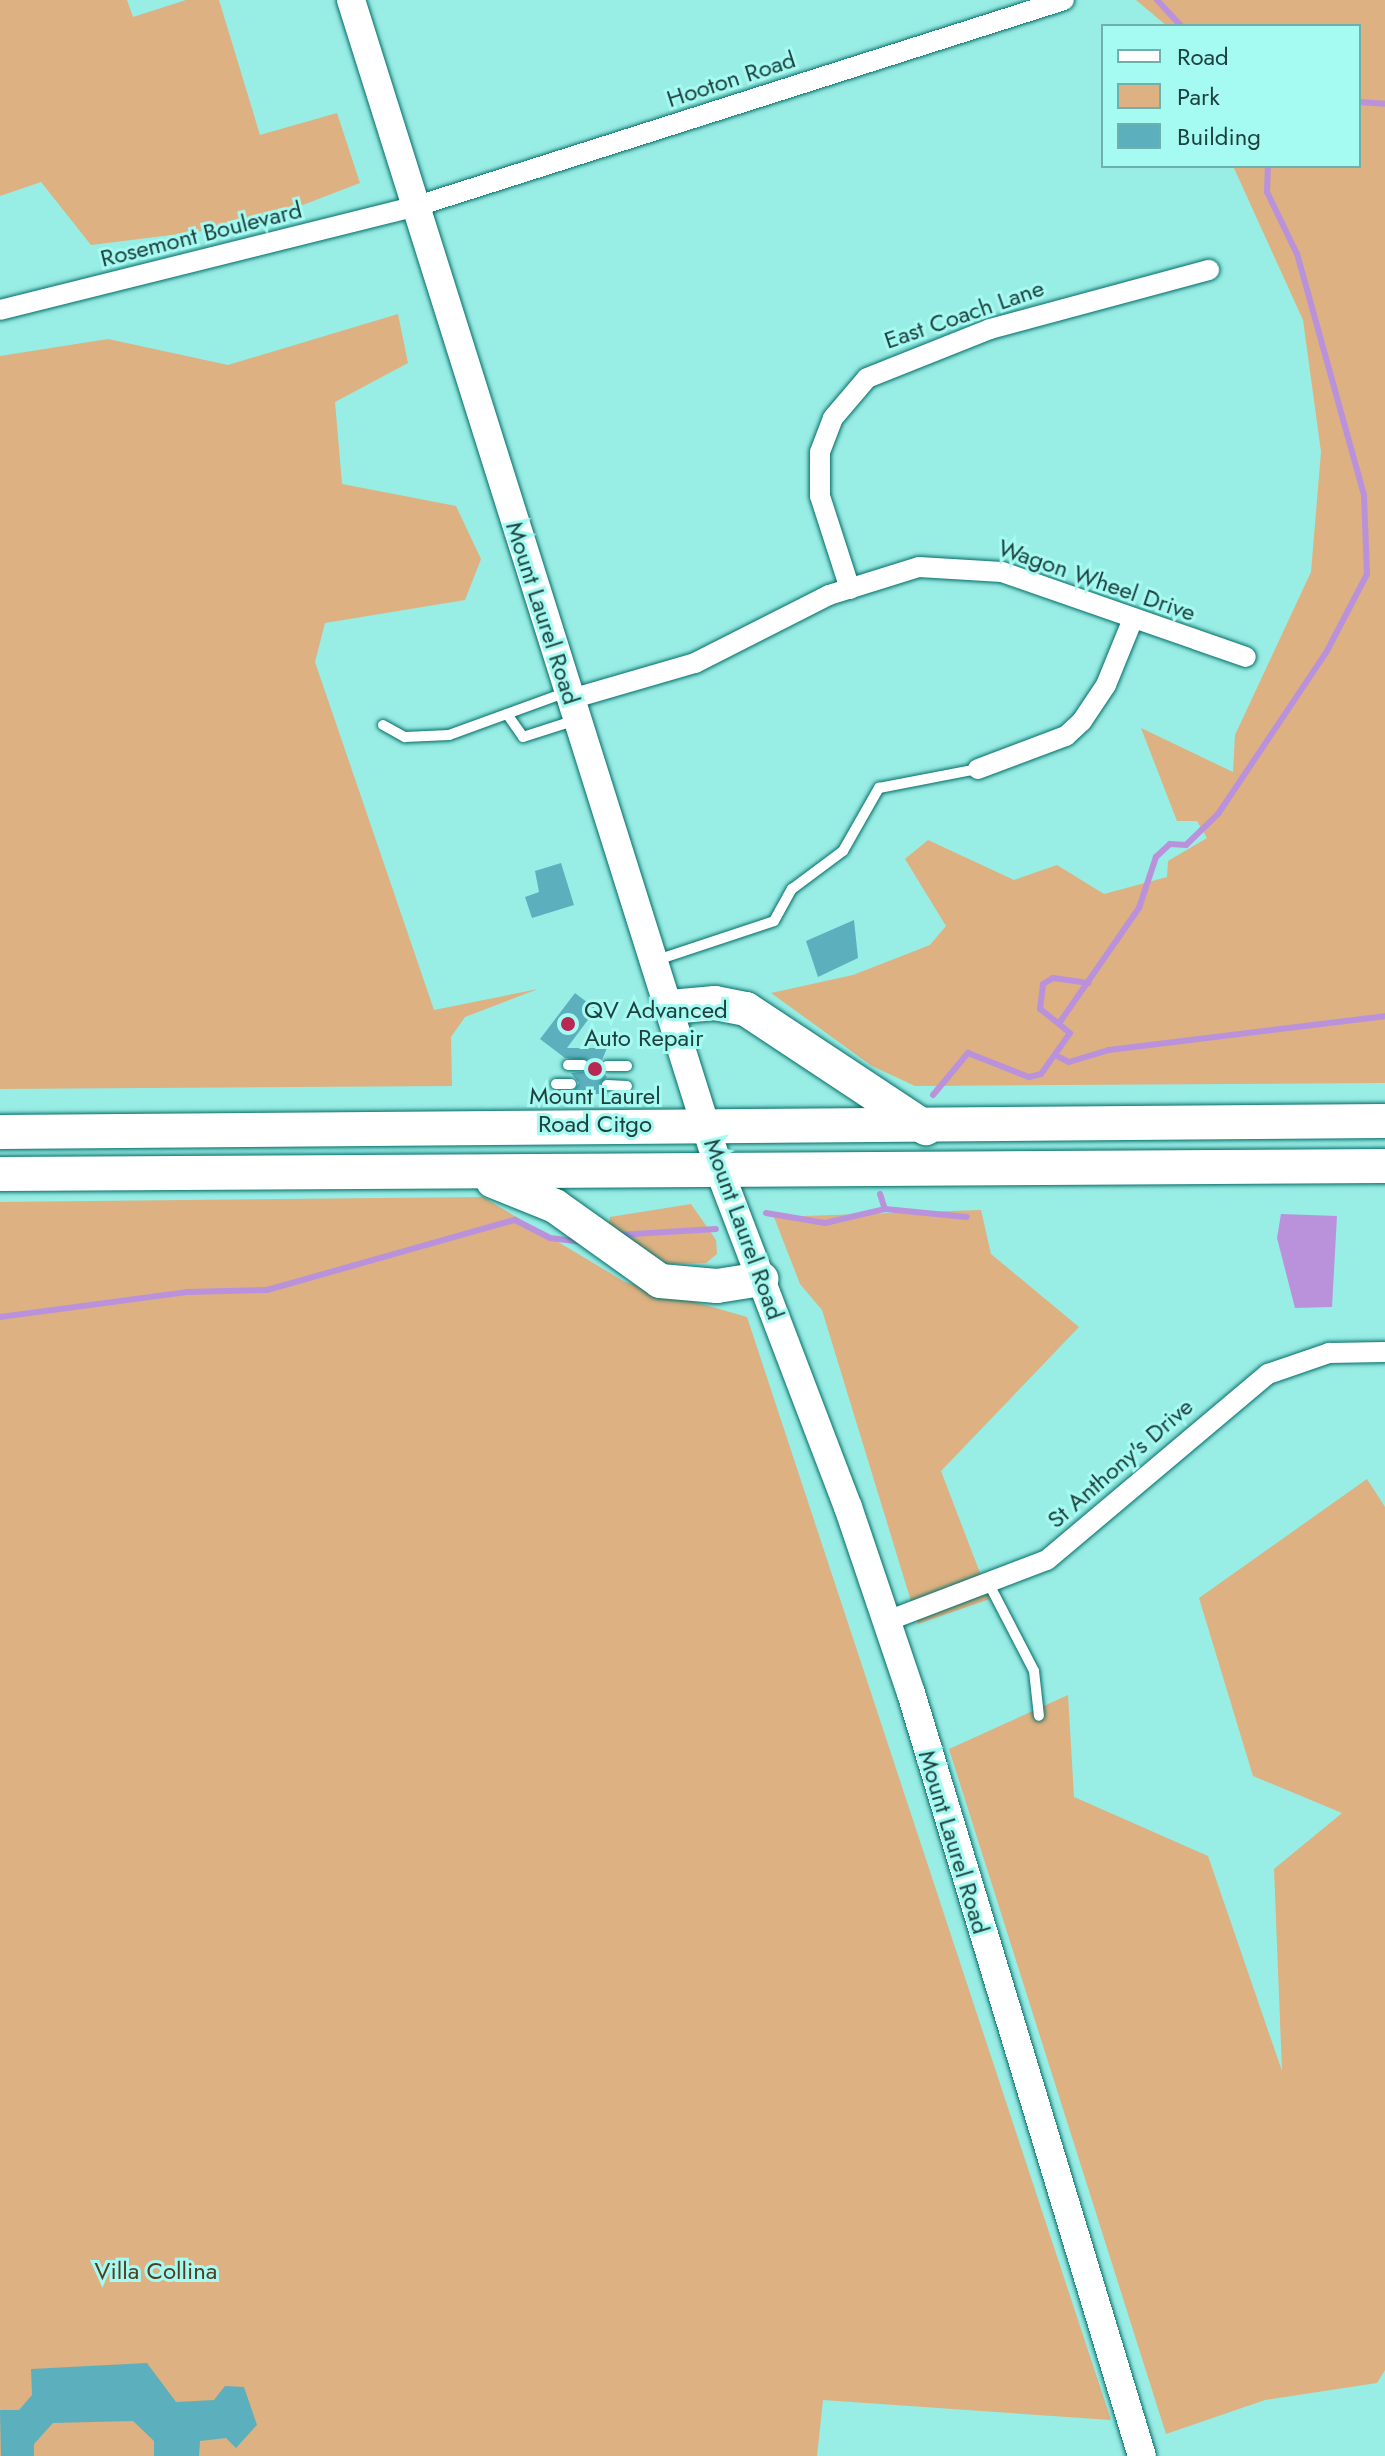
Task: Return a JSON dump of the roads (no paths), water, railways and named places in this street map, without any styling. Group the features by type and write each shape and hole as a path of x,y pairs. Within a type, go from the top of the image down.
{"highway":[{"path":"670,1007 715,1003 746,1009 926,1128"},
{"path":"0,1132 707,1130 1385,1121"},
{"path":"0,1174 474,1175 1385,1166"},
{"path":"474,1175 555,1206 660,1281 699,1286 761,1279"}],"main road":[{"name":"Mount Laurel Road","path":"351,0 720,1172 887,1621 1142,2456"}],"street":[{"name":"Hooton Road","path":"414,207 1064,0"},
{"name":"Rosemont Boulevard","path":"0,310 414,207"},
{"name":"East Coach Lane","path":"850,589 820,496 820,452 833,418 867,378 990,329 1209,270"},
{"name":"Wagon Wheel Drive","path":"572,704 695,663 850,589 919,567 980,567 1246,657"},
{"path":"978,769 1066,736 1082,721 1106,685 1133,619"},
{"name":"St Anthony's Drive","path":"887,1621 990,1586 1076,1540 1268,1374 1329,1353 1385,1352"}],"lane":[{"path":"383,725 405,737 449,735 507,714 572,704"},
{"path":"507,714 523,737 572,704"},
{"path":"655,960 774,921 792,889 843,851 879,788 978,769"},
{"path":"568,1065 583,1065"},
{"path":"607,1066 627,1066"},
{"path":"556,1084 571,1084"},
{"path":"607,1085 627,1086"},
{"path":"990,1586 1034,1671 1039,1716"}],"waterway":[{"path":"1157,0 1179,24"},
{"path":"1361,102 1385,104"},
{"path":"1060,1022 1139,908 1156,857 1170,844 1186,845 1218,814 1327,651 1367,574 1364,495 1297,254 1267,192 1268,168"},
{"path":"933,1095 968,1053 1029,1077 1041,1074 1070,1033 1040,1009 1043,984 1053,978 1089,983"},
{"path":"1059,1057 1069,1062 1109,1050 1385,1016"},
{"path":"880,1194 885,1209"},
{"path":"766,1213 825,1223 885,1209 967,1217"},
{"path":"0,1317 188,1292 267,1290 515,1220 550,1238 581,1242"},
{"path":"617,1235 716,1229"}],"place":[{"name":"QV Advanced Auto Repair","path":"568,1024"},
{"name":"Mount Laurel Road Citgo","path":"595,1069"}],"park label":[{"name":"Villa Collina","path":"156,2271"}]}
